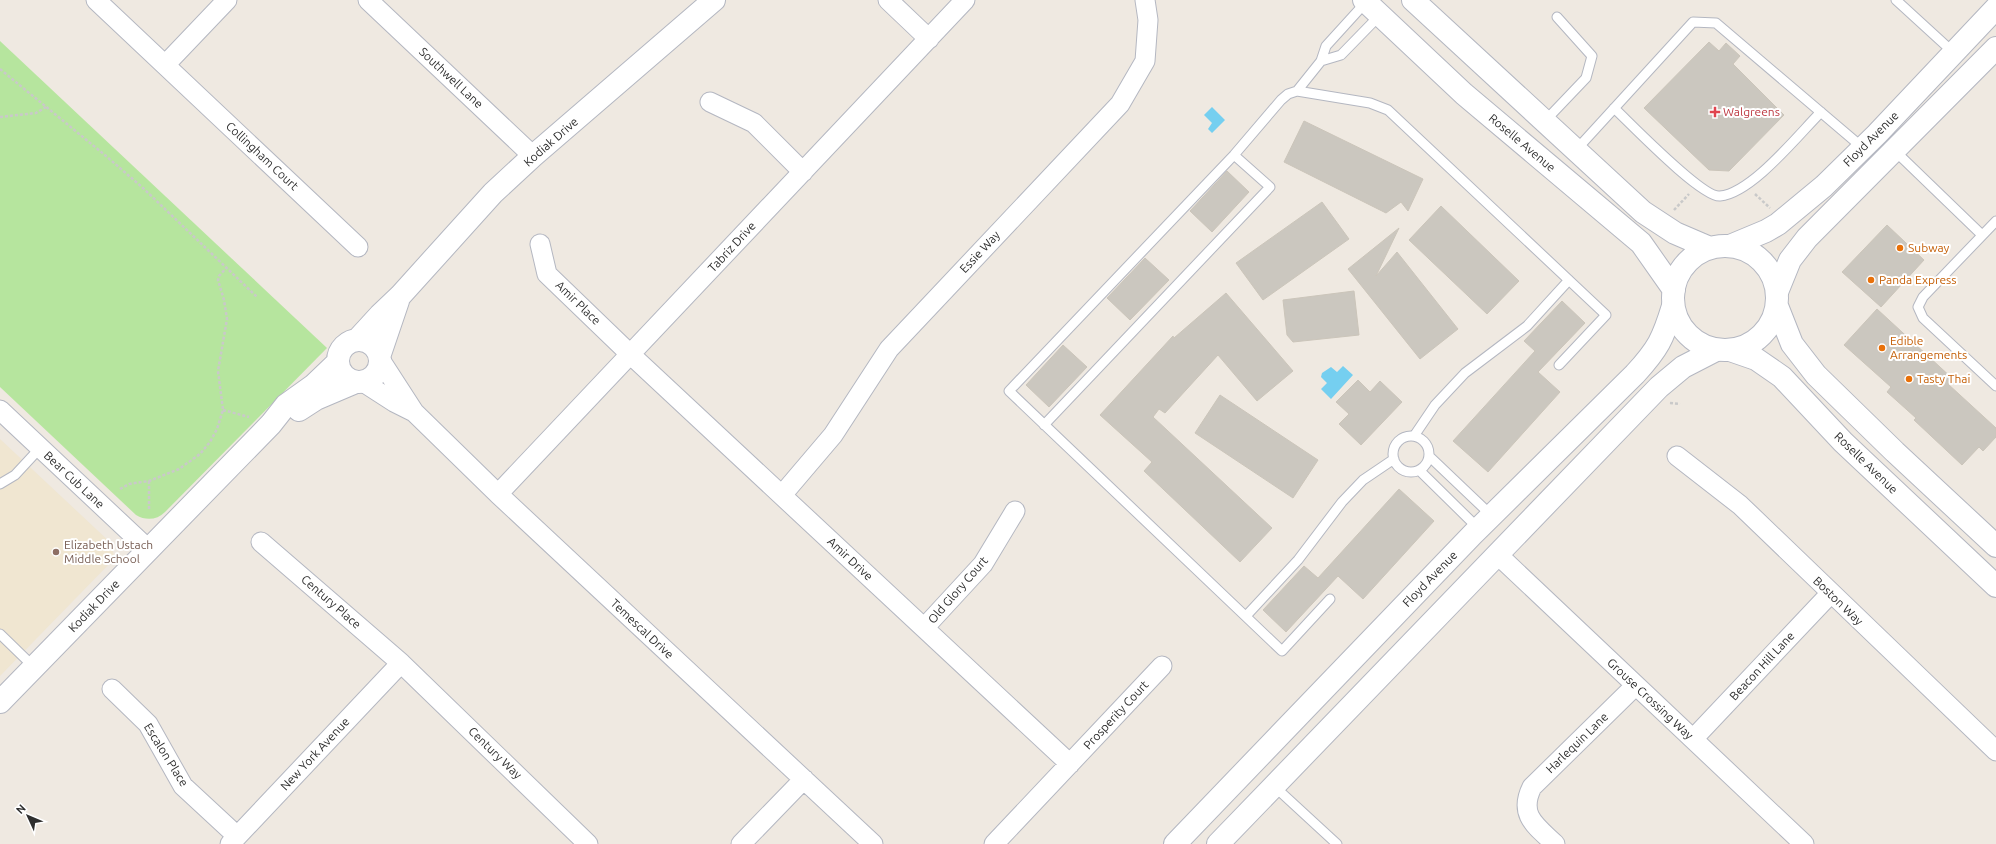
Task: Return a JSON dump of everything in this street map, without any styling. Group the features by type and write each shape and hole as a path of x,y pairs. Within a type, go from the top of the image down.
{"street":[{"name":"Collingham Court","path":"96,0 358,247"},
{"path":"165,65 227,0"},
{"name":"Southwell Lane","path":"368,0 533,156"},
{"name":"Kodiak Drive","path":"358,339 400,296 493,193 533,156 714,0"},
{"path":"888,0 929,38"},
{"name":"Tabriz Drive","path":"498,494 966,0"},
{"name":"Essie Way","path":"782,495 833,435 889,349 1120,104 1145,61 1148,20 1145,0"},
{"path":"1413,0 1652,219 1675,233 1720,247 1752,253 1764,264 1773,277 1777,299 1792,344 1816,375 1895,452 1996,546"},
{"name":"Roselle Avenue","path":"1370,5 1464,94 1641,243 1673,298"},
{"name":"Floyd Avenue","path":"1720,247 1766,231 1778,224 1818,191 1864,148 1996,8"},
{"name":"Floyd Avenue","path":"1777,299 1786,269 1797,250 1996,48"},
{"path":"1895,151 1898,134 1967,64 1954,53"},
{"path":"710,102 754,124 802,172"},
{"name":"Amir Place","path":"540,244 547,274 630,354"},
{"path":"1720,247 1701,251 1685,264 1679,274 1673,298 1679,323 1690,337 1705,347 1723,350 1742,348 1761,336 1768,327 1777,299"},
{"name":"Kodiak Drive","path":"380,357 400,296"},
{"name":"Floyd Avenue","path":"1174,844 1485,522 1655,352 1663,335 1673,298"},
{"path":"358,339 371,343 380,357 376,374 360,382 343,376 337,362 341,349 351,340 358,339"},
{"path":"1218,844 1659,387 1683,367 1723,350"},
{"name":"Roselle Avenue","path":"1723,350 1756,359 1774,370 1790,384 1843,442 1994,581"},
{"name":"Amir Drive","path":"630,354 1070,764"},
{"name":"Temescal Drive","path":"380,357 414,412 498,494 873,844"},
{"name":"Kodiak Drive","path":"0,702 271,424 286,405 314,385 337,362"},
{"name":"Kodiak Drive","path":"271,424 294,414 316,399 360,382"},
{"name":"Temescal Drive","path":"360,382 414,412"},
{"name":"Bear Cub Lane","path":"0,410 149,550"},
{"name":"Boston Way","path":"1676,456 1740,505 1830,594 1996,751"},
{"name":"Old Glory Court","path":"924,628 983,564 1015,511"},
{"name":"Century Place","path":"261,542 401,663"},
{"name":"Grouse Crossing Way","path":"1497,554 1804,844"},
{"name":"Beacon Hill Lane","path":"1693,739 1830,594"},
{"name":"New York Avenue","path":"233,840 401,663"},
{"name":"Century Way","path":"401,663 588,844"},
{"name":"Prosperity Court","path":"994,844 1162,666"},
{"name":"Harlequin Lane","path":"1555,844 1533,823 1529,817 1526,805 1528,795 1532,787 1635,686"},
{"name":"Escalon Place","path":"112,689 148,724 183,786 233,840"},
{"path":"741,844 804,779"}],"lane":[{"path":"1896,0 1954,53"},
{"path":"1297,91 1321,61 1326,46 1370,5"},
{"path":"1321,61 1341,55 1370,5"},
{"path":"1545,121 1586,78 1592,56 1557,17"},
{"path":"1576,150 1693,22 1716,23 1864,148"},
{"path":"1330,599 1282,651 1009,391 1234,155 1281,100 1288,94 1297,91 1370,103 1388,110 1606,315 1559,365"},
{"path":"1614,108 1689,179 1705,192 1719,197 1736,192 1755,180 1821,112"},
{"path":"1895,151 1982,235"},
{"path":"1044,425 1270,187 1234,155"},
{"path":"1996,221 1924,297 1918,307 1923,318 1996,386"},
{"path":"1414,436 1435,405 1465,373 1527,326 1569,280"},
{"path":"1430,457 1420,471 1409,473 1397,466 1393,452 1396,445 1407,437 1414,436 1426,443 1430,457 1485,522"},
{"path":"0,484 15,474 40,448"},
{"path":"1246,616 1298,560 1342,502 1363,480 1394,459"},
{"path":"1420,471 1485,522"},
{"path":"0,634 34,667"},
{"path":"1274,786 1337,844"}],"path":[{"path":"0,69 133,179 257,297"},
{"path":"0,117 36,112 46,107"},
{"path":"1753,192 1772,210"},
{"path":"1671,213 1689,194"},
{"path":"120,489 136,482 149,481 179,469 200,454 213,436 223,410 218,371 227,319 224,300 218,280 219,276 227,267"},
{"path":"223,410 249,417"},
{"path":"148,509 149,481"}],"shaded area":[{"name":"Elizabeth Ustach Middle School","path":"0,439 112,544 114,559 0,676"}],"green space":[{"path":"0,41 327,348 162,515 155,518 147,519 136,515 0,387"}],"water":[{"path":"1212,107 1225,120 1212,133 1208,129 1212,123 1204,115"},
{"path":"1343,366 1353,375 1331,399 1321,389 1327,383 1321,377 1322,373 1331,367 1337,372"}],"building":[{"path":"1709,42 1719,51 1726,43 1740,56 1733,64 1784,115 1729,171 1709,170 1644,108"},
{"path":"1304,121 1423,179 1408,211 1401,202 1386,213 1284,162"},
{"path":"1227,171 1249,192 1212,232 1190,211"},
{"path":"1322,202 1349,239 1263,300 1236,263"},
{"path":"1441,206 1519,281 1487,314 1409,240"},
{"path":"1887,225 1924,260 1881,307 1842,272"},
{"path":"1399,228 1376,276 1397,252 1458,329 1420,359 1348,269"},
{"path":"1145,258 1169,280 1130,320 1107,298"},
{"path":"1354,291 1359,335 1293,342 1287,335 1283,300"},
{"path":"1226,293 1293,371 1257,401 1218,355 1165,413 1159,409 1153,417 1272,528 1240,562 1144,471 1152,462 1100,415 1173,336 1174,338"},
{"path":"1562,301 1585,323 1538,372 1560,392 1488,472 1453,441 1535,351 1524,341"},
{"path":"1877,309 1953,379 1948,384 1996,428 1996,437 1983,451 1979,447 1962,465 1914,420 1916,418 1887,392 1891,387 1844,345"},
{"path":"1063,345 1087,367 1049,407 1026,385"},
{"path":"1358,380 1370,392 1380,381 1402,402 1361,445 1339,424 1349,414 1336,402"},
{"path":"1220,395 1318,460 1293,498 1195,433"},
{"path":"1399,489 1434,521 1363,599 1338,576 1286,632 1263,610 1304,566 1318,578"}],"place":[{"name":"Walgreens","path":"1715,112"},
{"name":"Subway","path":"1900,248"},
{"name":"Panda Express","path":"1871,280"},
{"name":"Edible Arrangements","path":"1882,348"},
{"name":"Tasty Thai","path":"1909,379"},
{"name":"Elizabeth Ustach Middle School","path":"56,552"}]}
